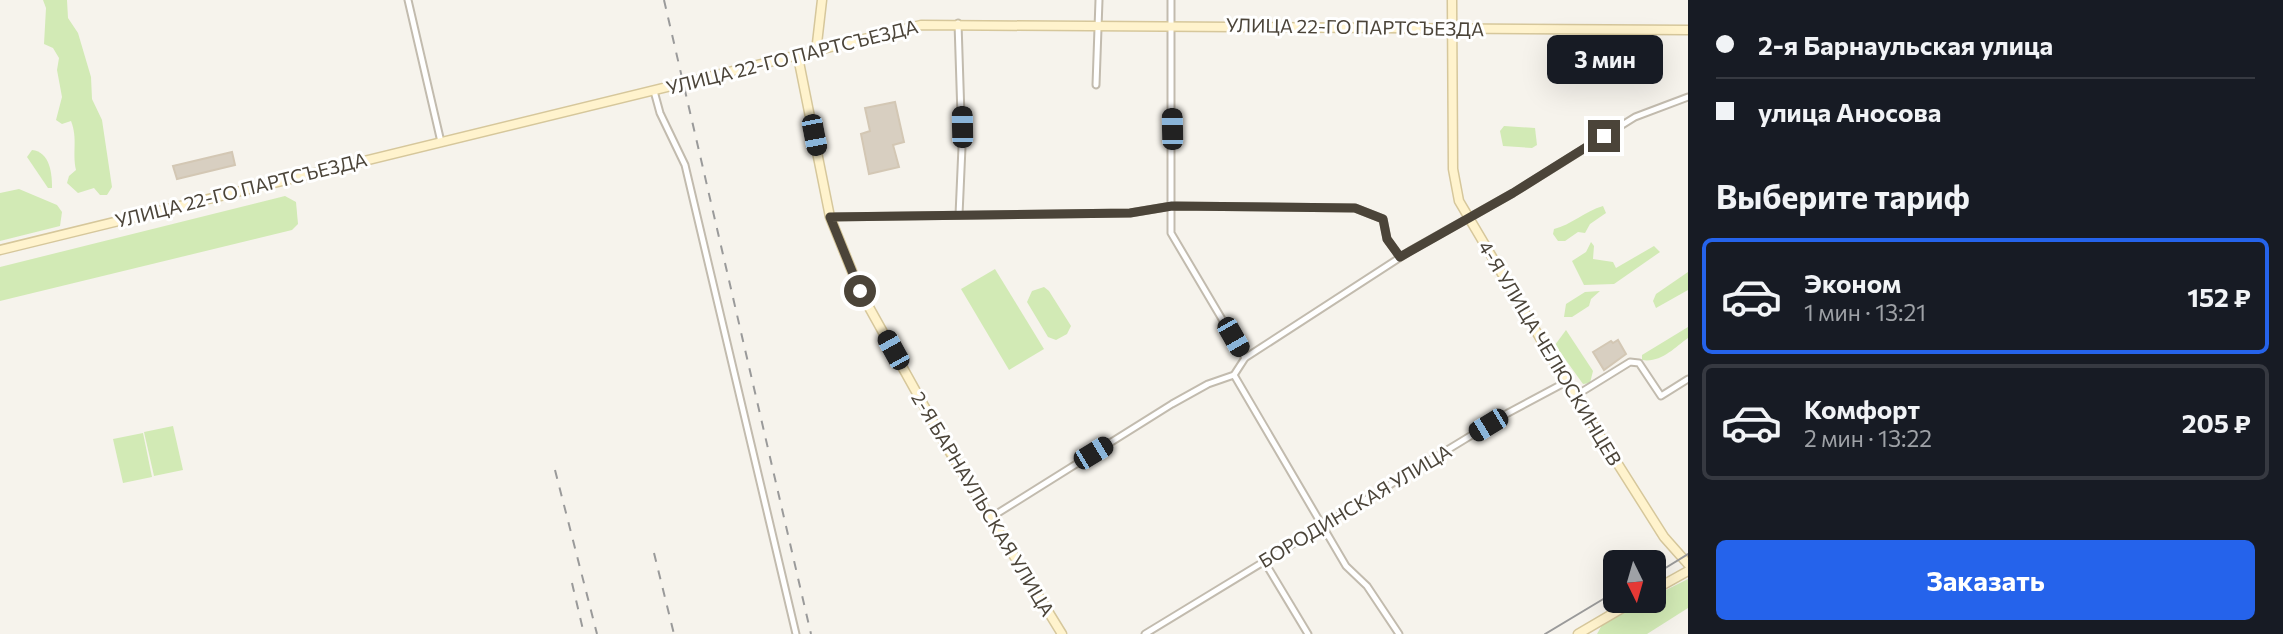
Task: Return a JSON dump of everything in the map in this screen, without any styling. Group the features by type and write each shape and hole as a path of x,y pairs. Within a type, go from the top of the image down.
{"main road":[{"path":"816,52 822,0"},
{"name":"4-Я УЛИЦА ЧЕЛЮСКИНЦЕВ","path":"1452,0 1453,169 1457,194 1566,382 1664,537 1688,564"},
{"name":"УЛИЦА 22-ГО ПАРТСЪЕЗДА","path":"0,250 798,57 901,29 958,23 1688,30"},
{"name":"2-Я БАРНАУЛЬСКАЯ УЛИЦА","path":"798,57 830,217 860,291 990,518 1062,634"},
{"path":"1666,583 1688,571"},
{"path":"1578,634 1590,631 1617,613"}],"street":[{"path":"408,0 441,142"},
{"path":"1096,85 1099,0"},
{"path":"1171,0 1171,233 1245,358"},
{"path":"958,23 962,147 959,215"},
{"path":"654,91 660,113 685,165 796,634"},
{"path":"990,518 1172,404 1208,384 1234,375 1245,358 1400,257 1635,117 1688,97"},
{"path":"830,217 1130,213 1172,206 1362,210 1383,219 1387,239 1400,257"},
{"path":"1575,396 1630,362 1639,363 1661,396 1688,379"},
{"path":"1234,375 1346,566 1367,586 1399,634"},
{"name":"БОРОДИНСКАЯ УЛИЦА","path":"1145,634 1508,413 1566,382"},
{"path":"1264,561 1308,634"}],"green space":[{"path":"43,0 67,0 68,18 78,33 91,77 92,99 102,120 112,187 107,195 100,195 94,188 78,193 67,183 69,176 76,170 74,134 71,121 62,124 56,120 62,97 57,70 59,58 53,48 44,44 46,8"},
{"path":"1504,126 1535,128 1537,145 1532,148 1503,146 1500,131"},
{"path":"32,150 46,159 52,188 48,188 27,157"},
{"path":"19,189 57,205 62,212 60,226 0,241 0,193"},
{"path":"285,196 296,202 298,224 292,230 0,301 0,267"},
{"path":"1603,206 1606,213 1590,224 1585,233 1578,232 1565,241 1558,241 1553,234 1554,229"},
{"path":"1591,242 1594,246 1593,259 1613,262 1616,268 1654,246 1660,252 1614,284 1584,285 1572,261 1586,252"},
{"path":"995,269 1044,349 1009,370 961,289"},
{"path":"1688,272 1688,290 1656,308 1653,301 1656,294"},
{"path":"1044,287 1071,326 1067,334 1056,340 1048,337 1027,302 1032,291"},
{"path":"1600,291 1591,299 1589,306 1572,317 1564,317 1566,304 1585,292"},
{"path":"1688,327 1688,338 1672,350 1655,359 1642,360 1642,355"},
{"path":"1566,330 1593,371 1590,383 1583,384 1555,345"},
{"path":"173,426 183,470 154,476 144,432"},
{"path":"143,433 152,477 123,483 113,439"},
{"path":"1688,579 1688,608 1647,634 1597,634 1602,625 1623,613 1666,613 1666,590"}],"building":[{"path":"895,102 904,142 893,145 899,167 869,174 861,134 870,131 865,108"},
{"path":"232,152 235,165 177,179 173,166"},
{"path":"1618,340 1626,354 1604,370 1593,352 1611,341 1613,343"}],"tram line":[{"path":"1666,568 1688,554"},
{"path":"1545,634 1603,599"}],"railway":[{"path":"664,0 811,634"},
{"path":"555,470 597,634"},
{"path":"654,553 674,634"},
{"path":"572,583 584,634"}],"route":[{"path":"860,291 830,217 1130,213 1159,207 1222,205 1355,208 1383,219 1387,239 1400,257 1513,193 1604,136"}]}
